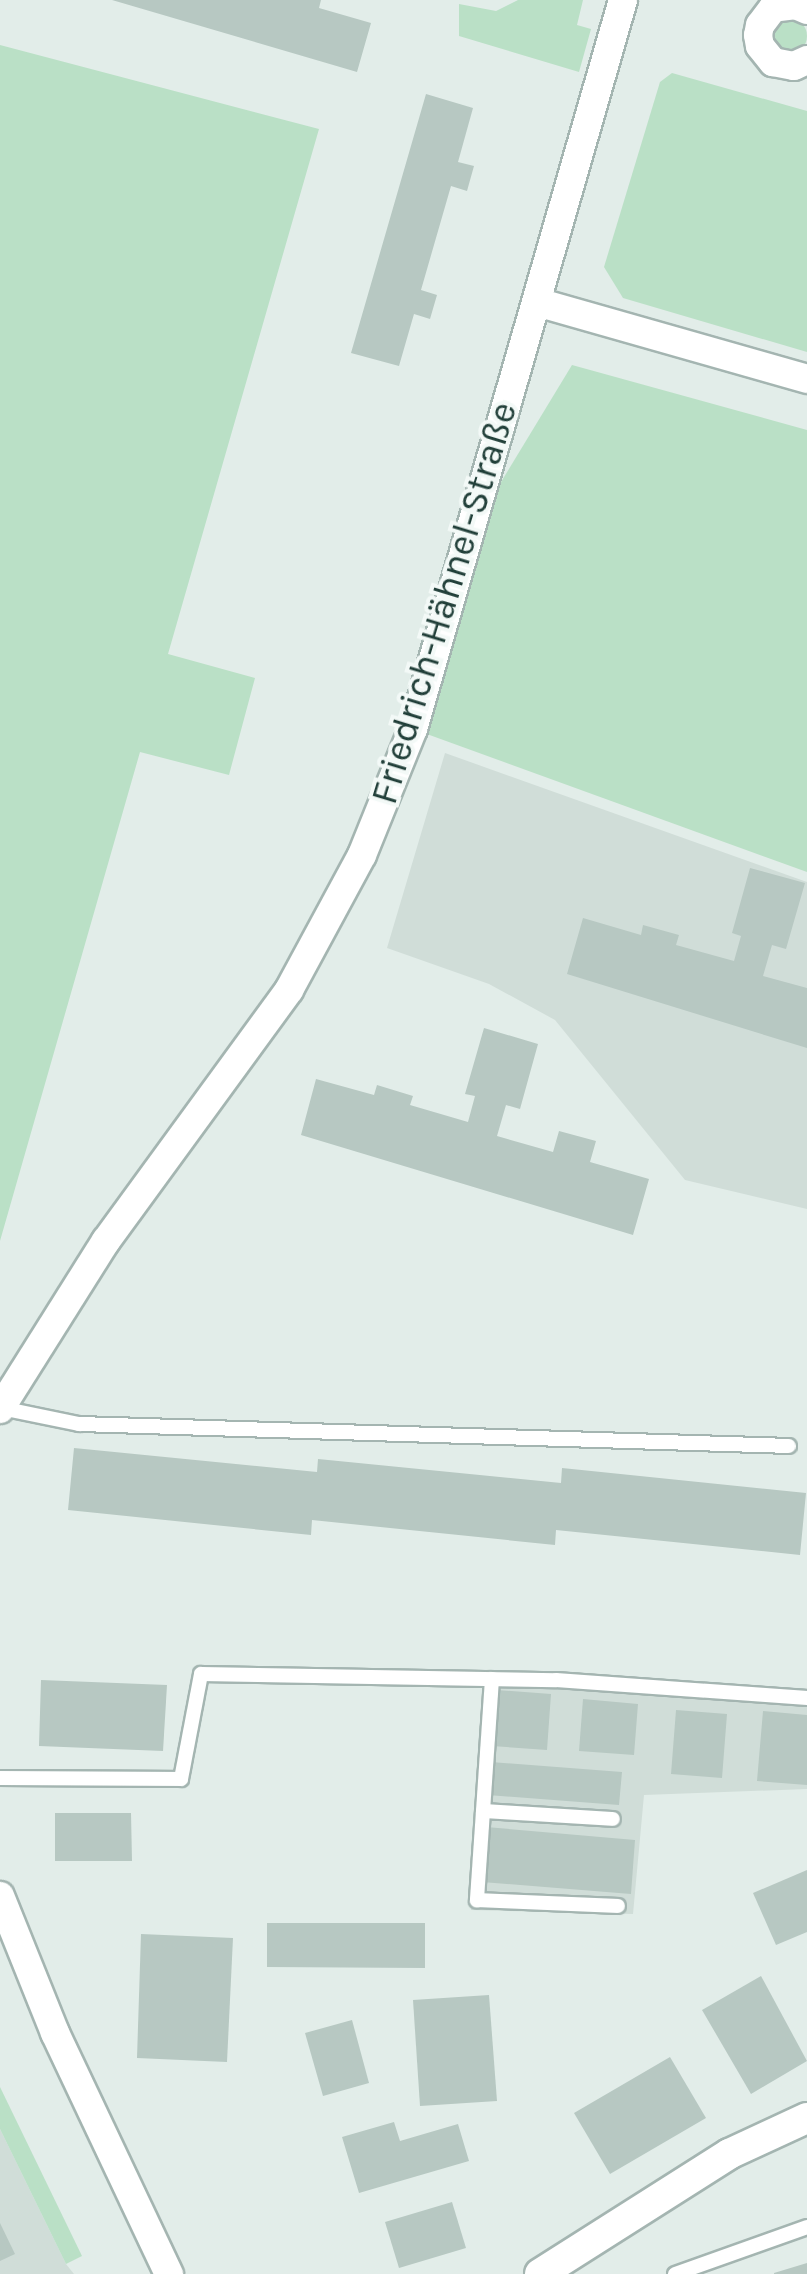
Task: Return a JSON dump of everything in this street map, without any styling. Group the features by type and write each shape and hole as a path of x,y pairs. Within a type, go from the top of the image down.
{"street":[{"name":"Friedrich-Hähnel-Straße","path":"0,1409 106,1241 289,990 362,856 413,729 622,0"},
{"path":"807,10 796,4 774,8 760,25 758,35 760,46 774,62 794,66 807,60"},
{"path":"537,302 807,379"},
{"path":"0,1896 55,2033 169,2274"},
{"path":"540,2274 728,2154 807,2118"}],"lane":[{"path":"0,1409 79,1424 789,1446"},
{"path":"0,1778 181,1778 201,1674 492,1679 807,1698"},
{"path":"492,1679 477,1900 618,1906"},
{"path":"483,1811 613,1819"},
{"path":"675,2274 807,2227"}],"shaded area":[{"path":"445,753 807,882 807,1209 685,1180 555,1020 489,984 387,948"},
{"path":"487,1673 807,1696 807,1789 644,1795 633,1914 471,1910"},
{"path":"0,2129 66,2264 74,2274 0,2274"}],"green space":[{"path":"518,0 583,0 577,25 591,29 579,72 459,36 459,4 496,11"},
{"path":"789,18 802,23 807,36 802,49 789,54 776,49 771,36 776,23"},
{"path":"0,45 319,129 168,654 255,678 229,775 140,752 0,1241"},
{"path":"672,73 807,111 807,352 623,298 604,267 660,82"},
{"path":"572,365 807,430 807,872 413,729 467,538"},
{"path":"0,2087 82,2256 66,2264 0,2129"}],"building":[{"path":"112,0 321,0 319,8 371,23 357,72"},
{"path":"426,94 473,108 458,162 474,166 467,191 451,186 421,290 437,295 430,319 414,314 399,366 351,353"},
{"path":"750,868 805,883 786,949 772,945 763,976 807,988 807,1048 567,974 583,918 641,935 643,925 679,935 676,945 734,961 741,936 732,933"},
{"path":"484,1028 538,1044 520,1109 506,1105 497,1136 553,1152 559,1131 596,1141 590,1162 649,1179 633,1235 301,1135 316,1079 374,1095 377,1085 413,1096 410,1105 468,1122 475,1096 465,1094"},
{"path":"74,1448 317,1472 318,1459 561,1483 562,1468 806,1493 800,1555 556,1530 555,1545 312,1520 311,1535 68,1510"},
{"path":"41,1680 167,1685 163,1751 39,1746"},
{"path":"496,1690 551,1694 547,1750 492,1746"},
{"path":"583,1699 638,1704 634,1755 579,1751"},
{"path":"676,1710 727,1714 722,1778 671,1774"},
{"path":"763,1711 807,1715 807,1785 757,1781"},
{"path":"491,1762 622,1772 619,1805 488,1795"},
{"path":"55,1813 131,1813 132,1861 55,1861"},
{"path":"486,1827 635,1840 631,1894 482,1882"},
{"path":"807,1870 807,1932 776,1945 753,1893"},
{"path":"267,1923 425,1923 425,1968 267,1967"},
{"path":"141,1934 233,1938 227,2062 137,2058"},
{"path":"761,1976 807,2061 751,2094 702,2010"},
{"path":"489,1995 497,2101 420,2106 413,2000"},
{"path":"352,2020 369,2083 323,2096 305,2033"},
{"path":"670,2057 706,2118 610,2174 574,2113"},
{"path":"394,2122 400,2141 458,2124 469,2161 359,2193 342,2137"},
{"path":"452,2202 466,2248 399,2268 385,2222"},
{"path":"0,2223 15,2254 0,2261"},
{"path":"807,2263 807,2274 774,2274 774,2273"}]}
